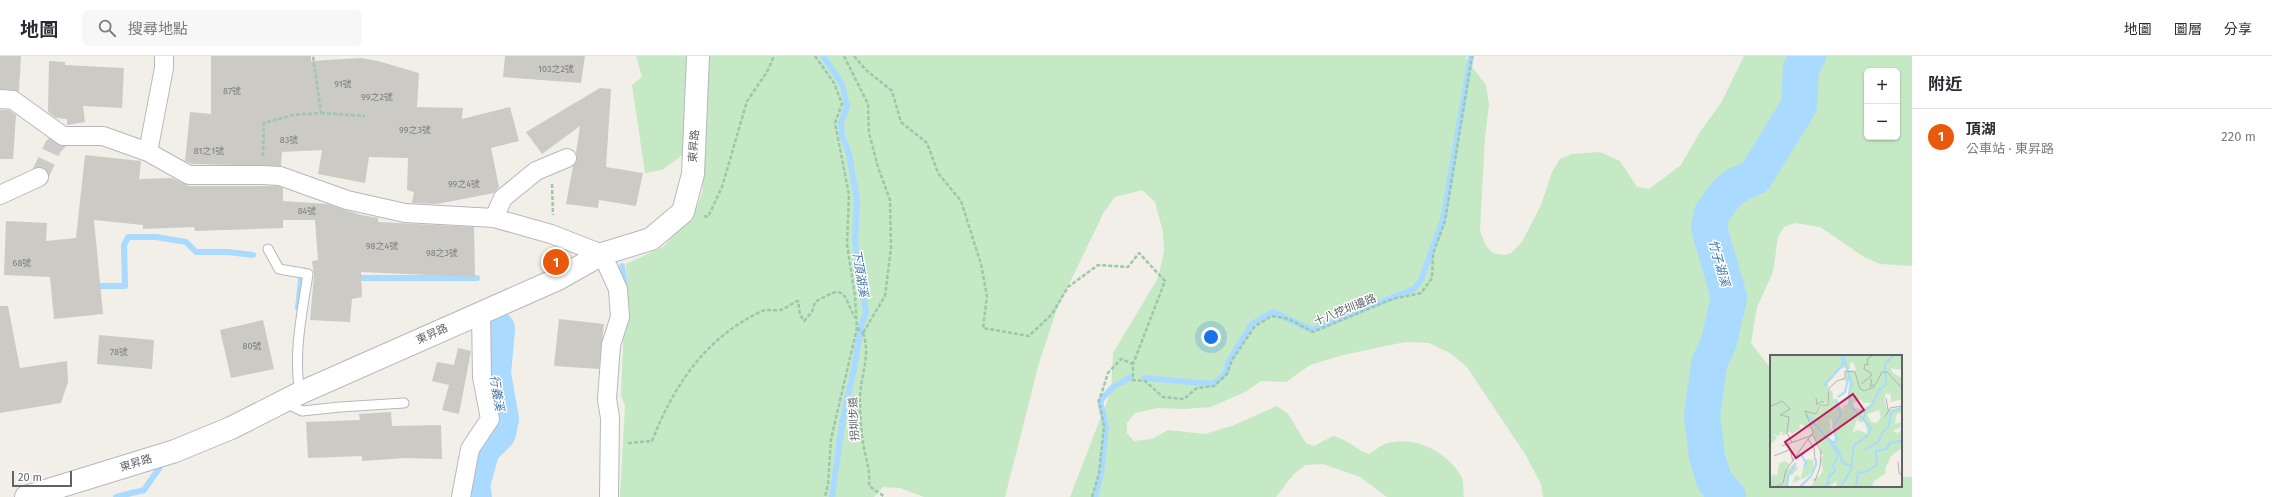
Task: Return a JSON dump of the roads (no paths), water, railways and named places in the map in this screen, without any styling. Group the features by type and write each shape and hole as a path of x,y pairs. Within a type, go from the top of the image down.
{"street":[{"path":"148,152 164,68 164,56"},
{"name":"東昇路","path":"26,497 175,450 231,428 292,398 481,312 558,279 602,254 651,239 683,212 693,174 698,56"},
{"path":"0,99 13,100 63,136 103,136 148,152 189,175 280,176 347,200 405,213 494,218 551,234 602,254 618,290 620,317 612,345 606,399 610,418 609,497"},
{"path":"494,218 503,198 536,171 559,161"},
{"path":"0,195 39,177"},
{"path":"461,497 470,449 490,419 482,377 481,312"}],"lane":[{"path":"268,249 279,269 308,274 292,398 302,411 404,403"}],"waterway":[{"name":"下頂湖溪","path":"823,56 842,84 847,106 841,123 842,135 849,154 857,200 855,241 866,312 861,326 854,369 843,418 832,497"},
{"path":"1144,378 1213,384 1225,374 1229,361 1252,324 1273,312 1312,330 1414,289 1421,280 1443,220 1471,56"},
{"name":"竹子湖溪","path":"1728,497 1714,480 1707,456 1702,416 1709,364 1719,342 1729,297 1709,228 1712,213 1725,195 1735,186 1755,177 1799,106 1801,68 1808,56"},
{"path":"93,286 125,286 124,245 128,237 156,237 186,242 196,252 228,252 253,255"},
{"path":"622,266 625,288"},
{"path":"355,278 477,278"},
{"path":"298,308 301,280"},
{"name":"行義溪","path":"474,497 472,485 482,449 498,433 501,419 493,374 497,329"},
{"path":"1095,497 1101,473 1106,427 1100,401 1113,387 1131,377"},
{"path":"116,497 144,490 160,467"}],"tunnel":[{"path":"39,177 53,147 63,136"}],"place":[{"name":"頂湖","path":"556,262"}]}
